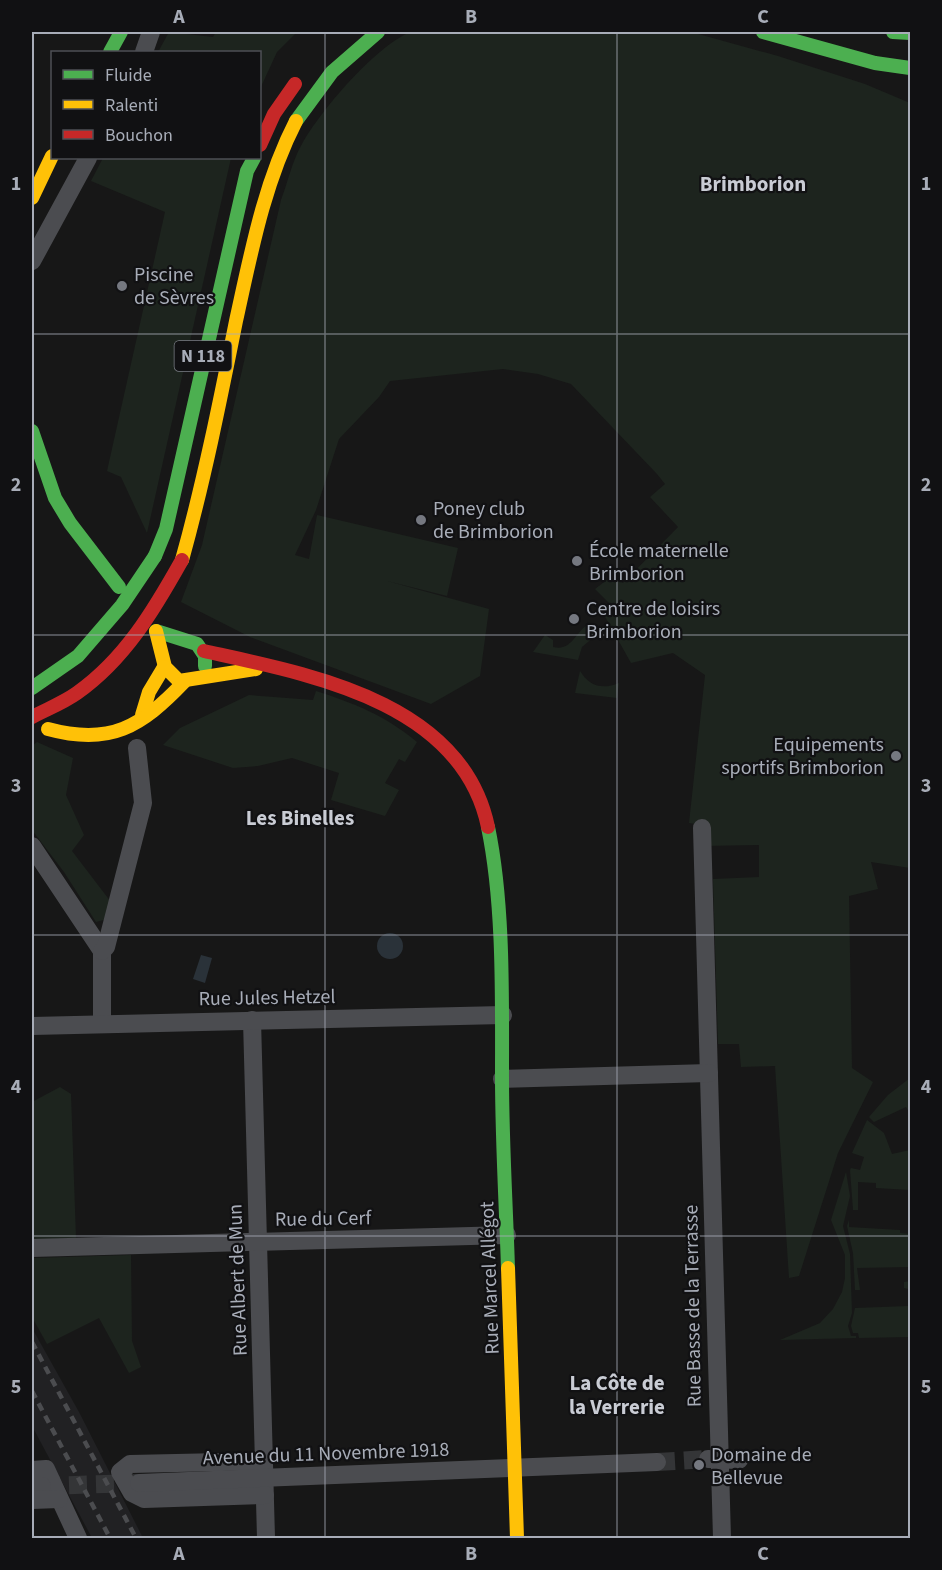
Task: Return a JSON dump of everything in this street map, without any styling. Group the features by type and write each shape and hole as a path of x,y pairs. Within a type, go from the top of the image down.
{"main road":[{"path":"111,51 121,32"},
{"name":"N 118","path":"32,717 77,693 116,660 145,624 182,560 194,517 226,361 266,190 296,122 331,71 378,32"},
{"path":"763,32 875,63 910,68"},
{"path":"893,32 910,33"},
{"path":"882,43 910,47"},
{"path":"261,143 274,114 306,68"},
{"path":"32,198 51,158"},
{"name":"N 118","path":"32,688 78,656 122,605 155,556 166,529 200,368 247,171 253,159"},
{"path":"32,430 52,489 66,518 119,587"},
{"name":"Rue Marcel Allégot","path":"163,661 156,631 198,643 204,651 331,681 366,694 413,721 444,747 468,780 486,817 494,855 503,1015 502,1079 517,1539"},
{"path":"48,729 70,735 98,737 114,742 117,733 142,715 163,704 190,680 206,663 204,651"},
{"path":"163,661 169,676 190,680 225,672 271,667"},
{"path":"142,715 149,692 163,661"}],"street":[{"path":"144,51 151,32"},
{"path":"32,261 87,159"},
{"path":"102,951 106,947 143,803 137,748"},
{"name":"Rue Basse de la Terrasse","path":"702,828 709,1073 713,1459 722,1539"},
{"path":"32,846 102,951 102,1023"},
{"name":"Rue Jules Hetzel","path":"32,1026 503,1015"},
{"name":"Rue Albert de Mun","path":"252,1020 266,1539"},
{"path":"502,1079 709,1073"},
{"name":"Rue du Cerf","path":"32,1248 507,1235"},
{"path":"713,1459 740,1460"},
{"name":"Avenue du 11 Novembre 1918","path":"139,1483 657,1462"},
{"path":"130,1464 264,1478 144,1499 132,1493 120,1472 130,1464"},
{"path":"37,1482 59,1499"},
{"path":"37,1482 59,1499 78,1539"}],"shaded area":[{"path":"169,32 213,37 216,32 297,32 277,52 261,87 261,51 159,51"},
{"path":"410,32 691,32 778,56 865,84 910,103 910,868 871,862 878,889 849,896 852,1068 873,1082 838,1153 799,1276 789,1278 775,1066 741,1067 739,1044 718,1044 713,879 759,877 759,845 702,846 702,825 689,823 705,675 673,653 631,663 603,613 612,606 595,589 612,576 623,583 678,527 650,497 665,484 657,474 571,384 538,374 503,369 390,381 379,397 339,439 316,510 295,555 309,559 317,515 458,548 447,596 387,581 489,609 480,676 431,704 250,637 181,602 202,545 281,200 295,157 322,114 350,81 381,51"},
{"path":"102,159 231,159 147,533 121,477 107,471 165,212 91,181"},
{"path":"590,624 595,636 582,647 578,660 533,652 545,635 553,640 553,647 560,648 570,643 581,630"},
{"path":"580,671 596,685 607,686 619,683 617,698 575,693"},
{"path":"316,691 369,711 417,742 405,762 399,759 385,783 399,790 385,816 331,800 339,773 292,758 258,766 233,768 163,745 180,728 249,695 313,700"},
{"path":"37,742 73,758 66,795 84,835 72,851 114,906 111,918 96,922 64,872 32,830 32,746"},
{"path":"390,933 399,937 403,946 399,955 390,959 381,955 377,946 381,937"},
{"path":"201,955 212,958 205,983 193,979"},
{"path":"910,1078 910,1114 906,1107 874,1122 869,1117 888,1095"},
{"path":"60,1087 71,1094 76,1238 32,1240 32,1102"},
{"path":"867,1120 884,1133 892,1154 910,1150 910,1190 876,1188 876,1183 858,1182 858,1210 853,1210 850,1170 851,1168 860,1170 864,1157 852,1153"},
{"path":"846,1172 850,1196 843,1226 850,1254 852,1313 848,1326 851,1336 856,1336 856,1338 780,1340 820,1323 833,1309 842,1292 845,1278 845,1255 831,1220"},
{"path":"849,1220 849,1227 900,1230 900,1233 910,1234 910,1267 857,1268 860,1290 855,1290 853,1253 847,1226"},
{"path":"131,1255 132,1341 141,1367 129,1373 99,1318 47,1344 32,1317 32,1258"},
{"path":"910,1281 910,1337 859,1338 858,1333 853,1333 851,1326 855,1308 908,1306 908,1289 904,1288 904,1282"},
{"path":"32,1328 79,1412 143,1538 92,1538 32,1426"}],"tunnel":[{"path":"657,1462 708,1459"},
{"path":"42,1486 139,1483"}],"railway":[{"path":"32,1342 136,1538"},
{"path":"32,1391 110,1538"}],"traffic: fast":[{"path":"111,51 121,32"},
{"path":"296,121 332,72 378,32"},
{"path":"763,32 875,63 910,68"},
{"path":"893,32 910,33"},
{"path":"155,556 166,529 247,171 253,159"},
{"path":"32,431 55,498 70,523 119,587"},
{"path":"32,688 78,656 122,605 155,556"},
{"path":"156,631 197,644 205,656 205,666"},
{"path":"488,827 497,887 501,951 503,1125 508,1268"}],"traffic: slow":[{"path":"182,560 205,471 253,244 275,169 296,121"},
{"path":"32,198 51,158"},
{"path":"156,631 165,667 179,681 256,669"},
{"path":"142,715 149,692 164,667"},
{"path":"48,729 89,735 123,729 153,711 184,682"},
{"path":"508,1268 517,1538"}],"traffic: jam":[{"path":"261,143 274,114 295,84"},
{"path":"32,717 77,693 110,665 149,615 182,560"},
{"path":"204,651 289,670 333,684 375,700 414,722 447,750 473,784 488,827"}],"place":[{"name":"Piscine de Sèvres","path":"122,286"},
{"name":"Poney club de Brimborion","path":"421,520"},
{"name":"École maternelle Brimborion","path":"577,561"},
{"name":"Centre de loisirs Brimborion","path":"574,619"},
{"name":"Equipements sportifs Brimborion","path":"896,756"},
{"name":"Domaine de Bellevue","path":"699,1465"}],"district":[{"name":"Brimborion","path":"753,184"},
{"name":"Les Binelles","path":"300,818"},
{"name":"La Côte de la Verrerie","path":"617,1395"}]}
